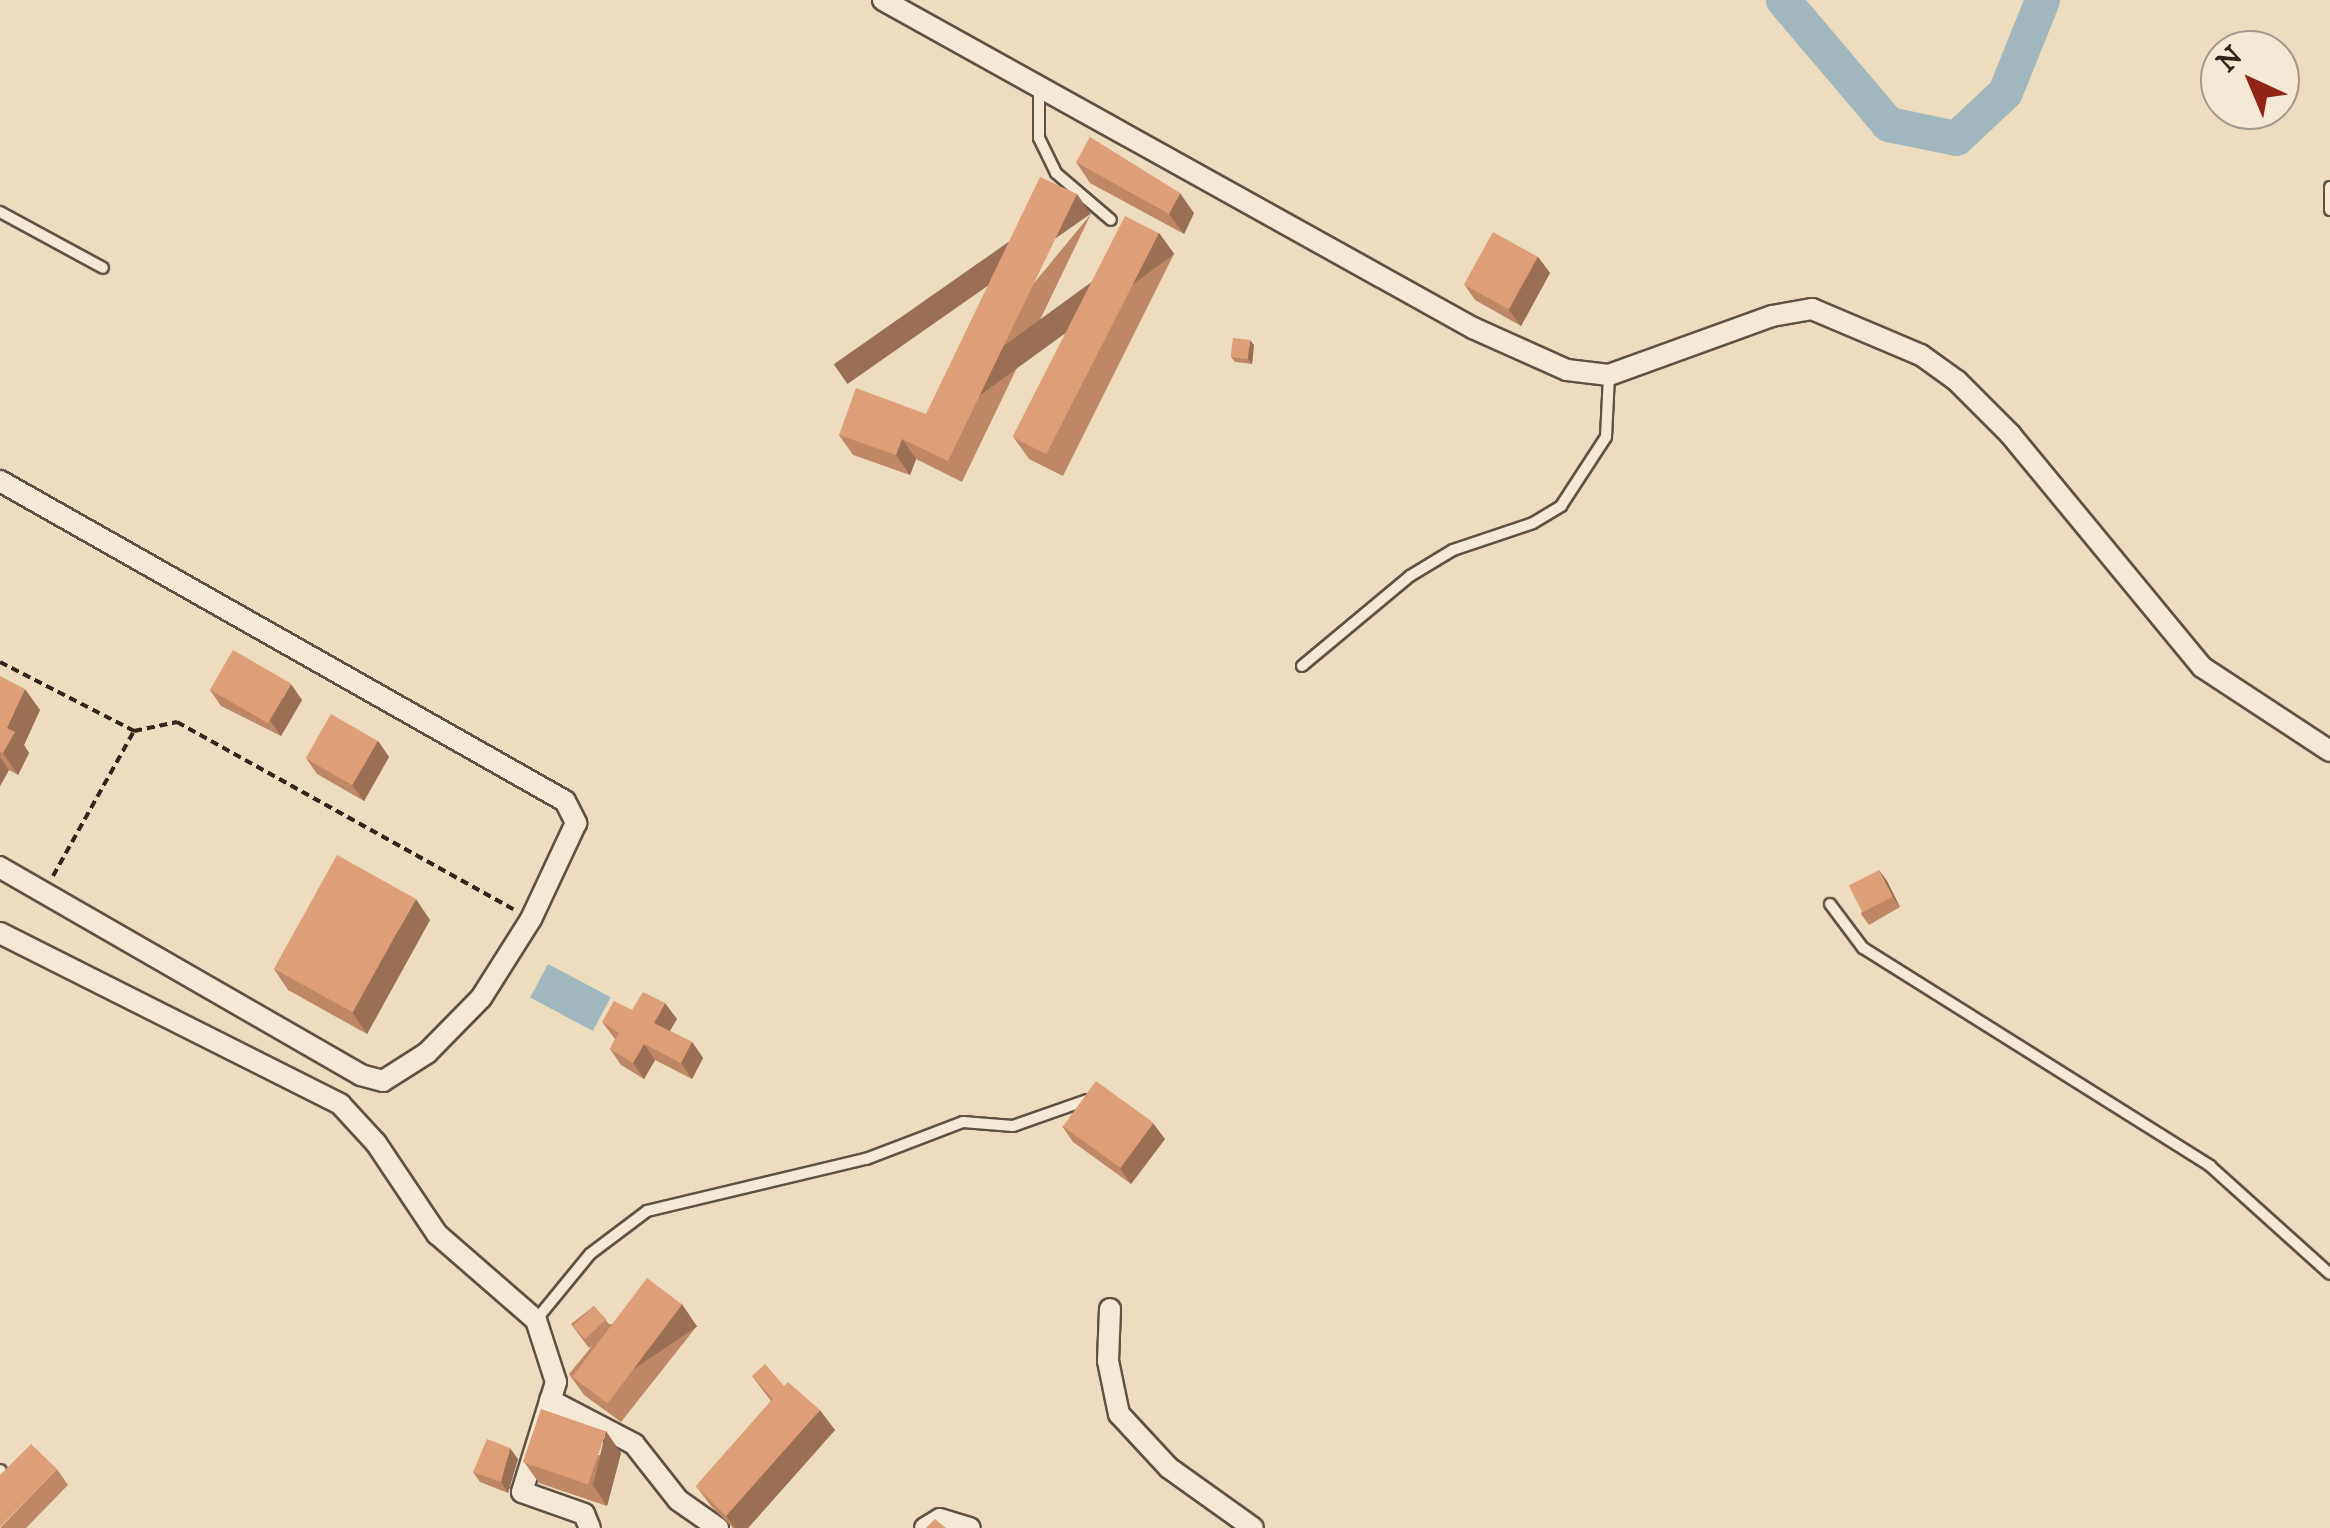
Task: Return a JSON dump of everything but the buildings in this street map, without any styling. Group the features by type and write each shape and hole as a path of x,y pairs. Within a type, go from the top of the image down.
{"street":[{"path":"883,0 1473,328 1567,370 1610,375 1772,316 1812,309 1921,355 2010,434 2202,667 2330,751"},
{"path":"0,481 572,806 574,837 481,998 427,1053 383,1081 361,1075 0,867"},
{"path":"0,933 340,1104 376,1143 437,1234 536,1320 557,1367 522,1492 584,1514 590,1528"},
{"path":"1110,1309 1108,1361 1119,1414 1169,1468 1253,1528"},
{"path":"550,1400 634,1444 678,1500 718,1528"},
{"path":"924,1528 940,1519 970,1528"}],"lane":[{"path":"1039,89 1039,138 1056,173 1111,220"},
{"path":"2330,187 2330,210"},
{"path":"0,212 103,268"},
{"path":"1302,666 1410,576 1453,550 1532,523 1560,506 1606,437 1610,375"},
{"path":"1830,904 1863,948 2210,1166 2330,1274"},
{"path":"536,1320 590,1254 647,1211 866,1159 963,1122 1013,1126 1097,1096"}],"path":[{"path":"0,662 134,731 177,722 530,919"},
{"path":"44,892 134,731"}],"water":[{"path":"548,964 611,997 593,1031 530,998"}],"waterway":[{"path":"1783,0 1888,124 1956,138 2005,92 2042,0"}]}
